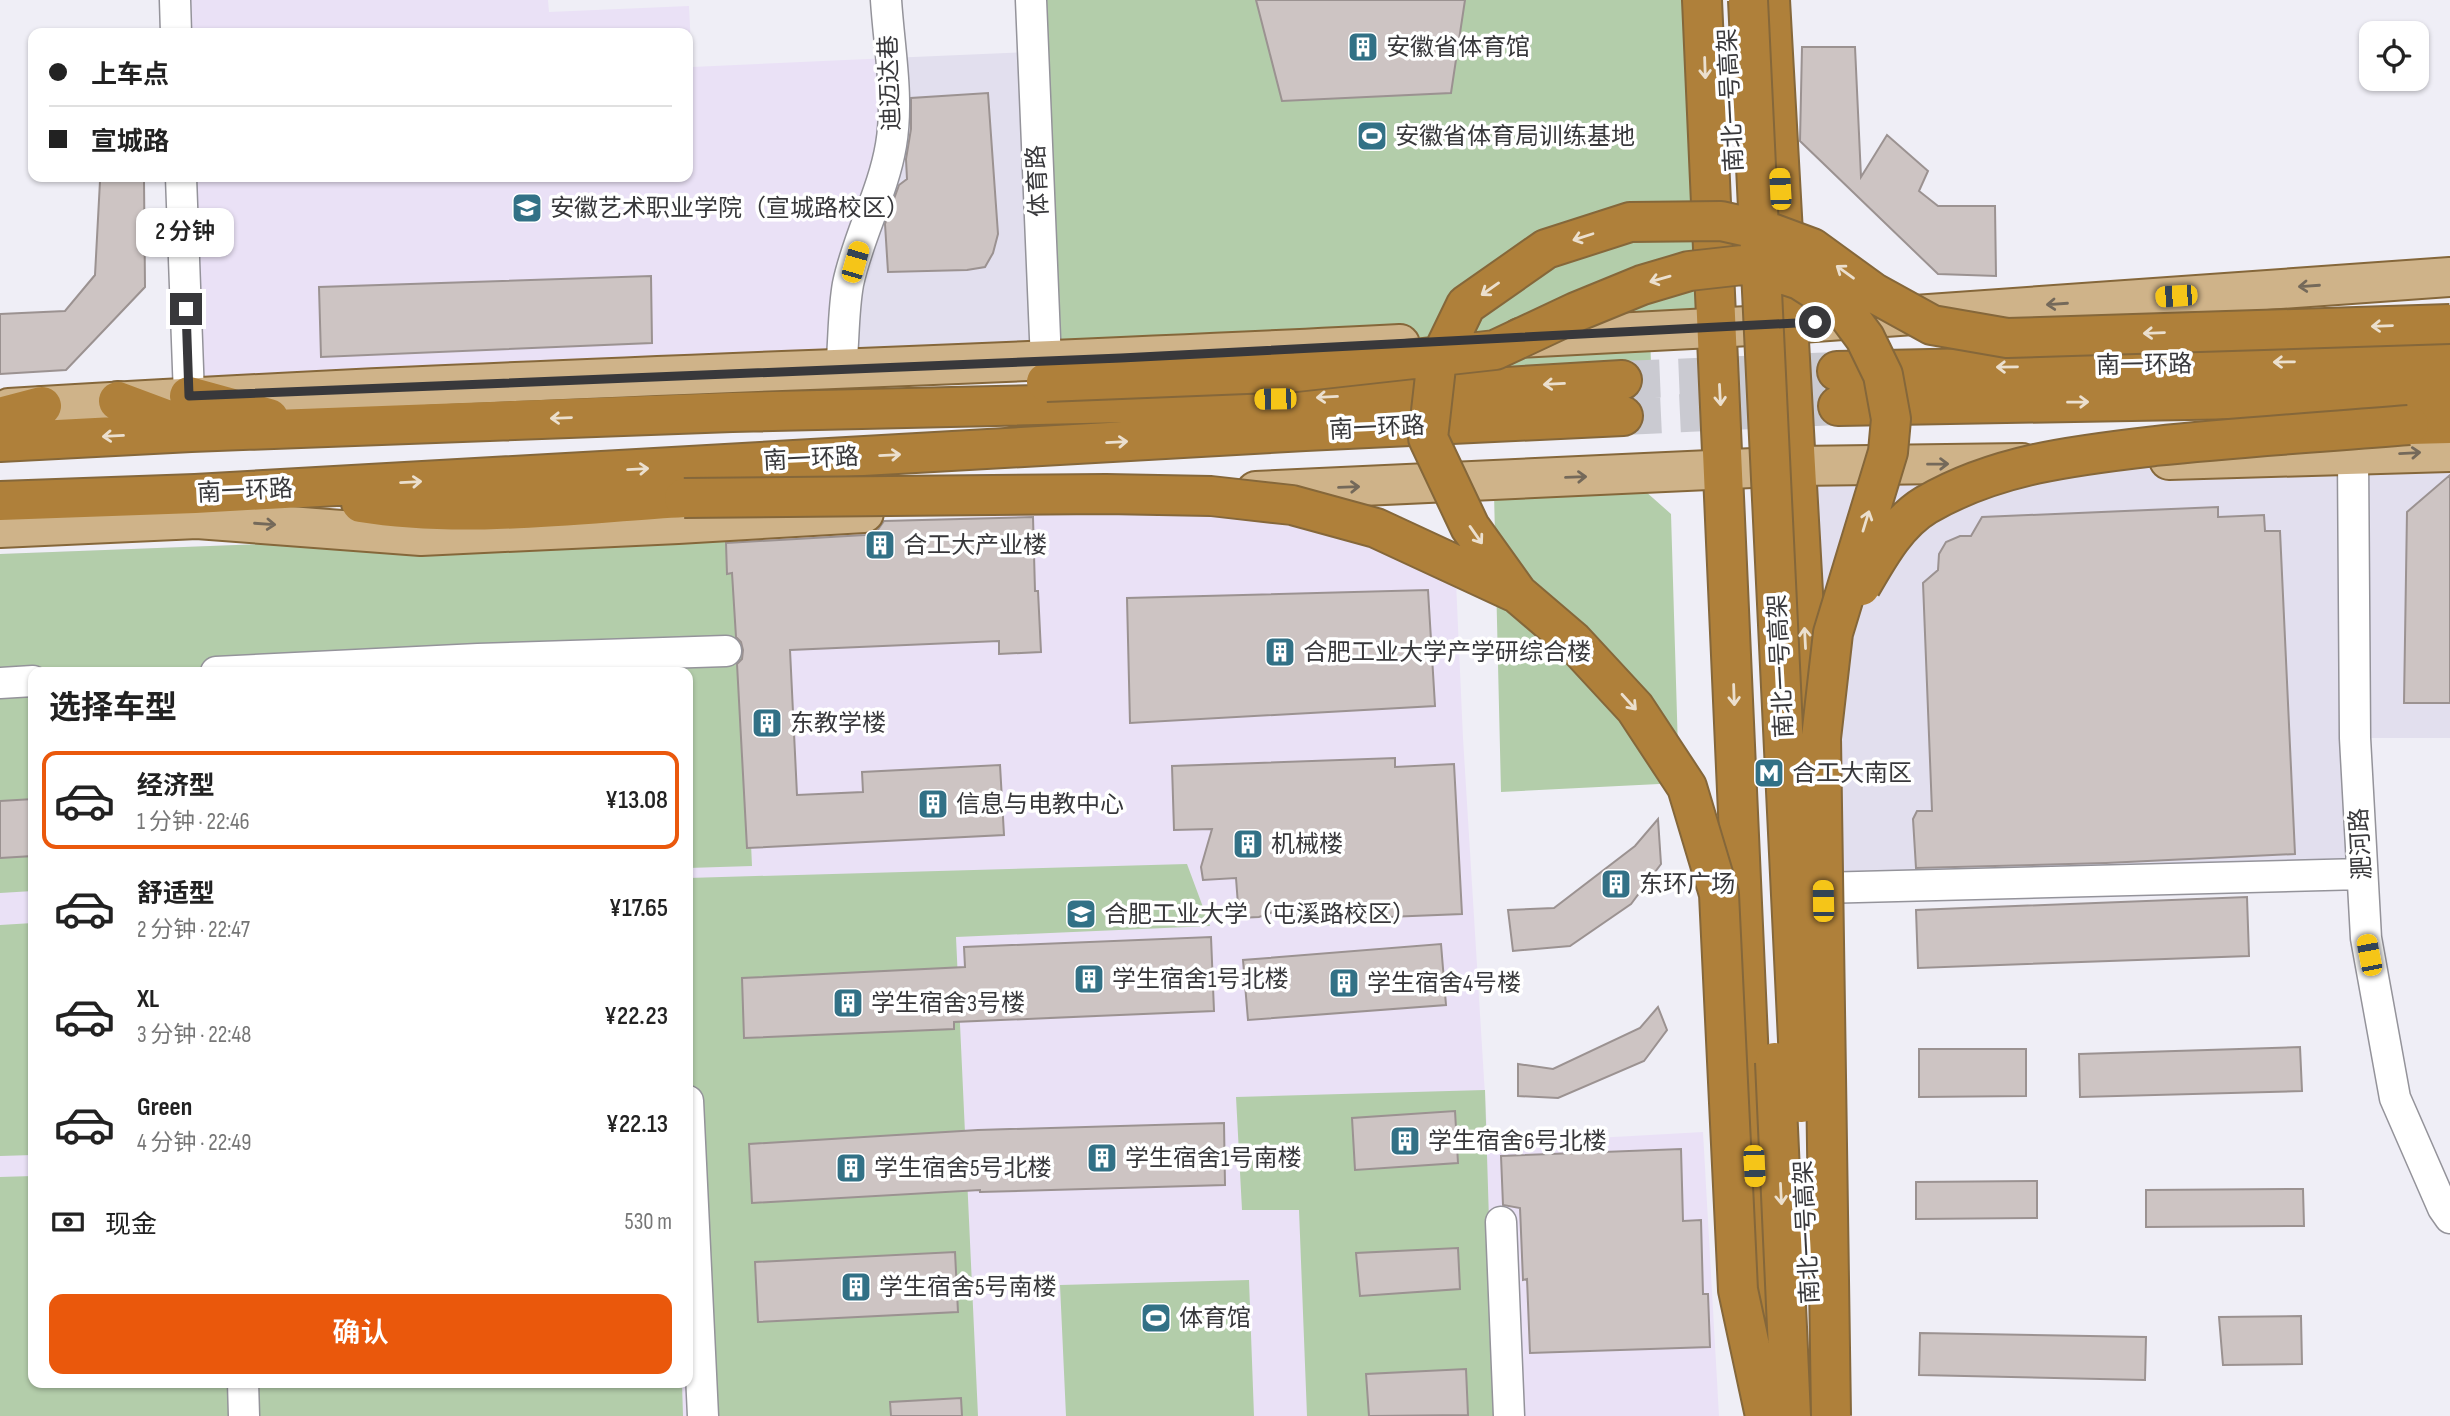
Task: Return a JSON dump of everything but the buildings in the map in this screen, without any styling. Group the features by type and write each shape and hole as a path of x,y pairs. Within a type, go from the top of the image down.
{"highway":[{"path":"1702,0 1765,1416"},
{"name":"南北一号高架","path":"1727,0 1791,1416"},
{"name":"南北一号高架","path":"1748,0 1816,1416"},
{"path":"1770,0 1846,1416"},
{"path":"1765,1416 1738,1290 1719,894 1687,787 1635,708 1573,641 1518,594 1470,527 1428,438 1436,368 1466,305 1546,249 1630,222 1721,222 1766,231 1812,248 1874,293 1931,325 2007,338 2450,324"},
{"path":"732,412 796,390 1046,372 1296,372 1495,350 1642,285 1689,271 1752,264 1800,280 1842,307 1864,338 1883,375 1891,419 1888,452 1833,633 1821,738 1831,1416"},
{"name":"南一环路","path":"2450,355 1838,388 2302,398 2450,392"},
{"name":"南一环路","path":"0,442 195,414 309,428 732,412 1303,399 1623,398 1305,431 268,490 7,510"},
{"path":"118,401 195,414"},
{"path":"0,416 42,406"},
{"path":"1833,633 1889,538 1924,505 1986,476 2072,455 2199,441 2450,424"},
{"path":"268,490 395,509 490,509 684,498 1106,494 1211,496 1292,505 1376,528 1518,594"},
{"path":"7,510 197,519"}],"main road":[{"path":"195,414 841,370 1046,372 2450,278"},
{"path":"0,408 118,401"},
{"path":"197,519 421,536 678,524 1104,498 1796,466 2450,452"}],"street":[{"path":"175,0 176,28"},
{"name":"迪迈达巷","path":"841,370 848,285 861,239 884,179 892,143 893,114 886,0"},
{"name":"体育路","path":"1031,0 1046,372"},
{"path":"181,182 195,414"},
{"name":"淝河路","path":"2353,456 2355,738 2365,938 2395,1098 2443,1208 2450,1218"},
{"path":"440,667 664,662 726,651"},
{"path":"0,683 28,681"},
{"path":"1819,888 2362,874"},
{"path":"693,1206 703,1416"},
{"path":"1501,1222 1509,1416"},
{"path":"243,1388 244,1416"}],"shaded area":[{"name":"安徽艺术职业学院（宣城路校区）","path":"175,0 548,0 549,12 689,6 690,28 176,28"},
{"path":"1032,52 1046,362 841,370 890,58"},
{"name":"安徽艺术职业学院（宣城路校区）","path":"890,58 841,370 189,396 181,182 693,182 693,67"},
{"path":"2450,452 2450,738 2355,738 2362,874 1819,888 1796,466"},
{"name":"合肥工业大学（屯溪路校区）","path":"1345,503 1456,582 1488,1144 1703,1132 1719,1416 0,1416 0,554"}],"green space":[{"name":"安徽省体育局训练基地","path":"1031,0 1702,0 1716,327 1650,332 1651,364 1053,394"},
{"path":"1636,483 1671,514 1679,783 1501,792 1494,493"},
{"path":"737,526 752,866 693,868 693,667 28,667 28,891 0,893 0,554"},
{"path":"1187,864 1210,926 956,937 978,1416 702,1416 693,1237 693,878"},
{"path":"28,923 28,1155 0,1156 0,925"},
{"path":"1485,1090 1495,1416 1307,1416 1299,1210 1242,1210 1236,1097"},
{"path":"28,1176 28,1388 234,1388 235,1416 0,1416 0,1177"},
{"name":"体育馆","path":"1249,1280 1254,1416 1066,1416 1060,1285"},
{"path":"256,1388 682,1388 683,1416 258,1416"}],"tunnel":[{"path":"1622,380 1837,371"},
{"path":"1623,416 1838,406"}],"place":[{"name":"安徽省体育馆","path":"1363,47"},
{"name":"安徽省体育局训练基地","path":"1372,136"},
{"name":"安徽艺术职业学院（宣城路校区）","path":"527,208"},
{"name":"合工大产业楼","path":"880,545"},
{"name":"合肥工业大学产学研综合楼","path":"1280,652"},
{"name":"东教学楼","path":"767,723"},
{"name":"合工大南区","path":"1769,773"},
{"name":"信息与电教中心","path":"933,804"},
{"name":"机械楼","path":"1248,844"},
{"name":"东环广场","path":"1616,884"},
{"name":"合肥工业大学（屯溪路校区）","path":"1081,914"},
{"name":"学生宿舍1号北楼","path":"1089,979"},
{"name":"学生宿舍4号楼","path":"1344,983"},
{"name":"学生宿舍3号楼","path":"848,1003"},
{"name":"学生宿舍6号北楼","path":"1405,1141"},
{"name":"学生宿舍1号南楼","path":"1102,1158"},
{"name":"学生宿舍5号北楼","path":"851,1168"},
{"name":"学生宿舍5号南楼","path":"856,1287"},
{"name":"体育馆","path":"1156,1318"}],"route":[{"path":"186,309 189,396 1121,358 1815,322"}]}
